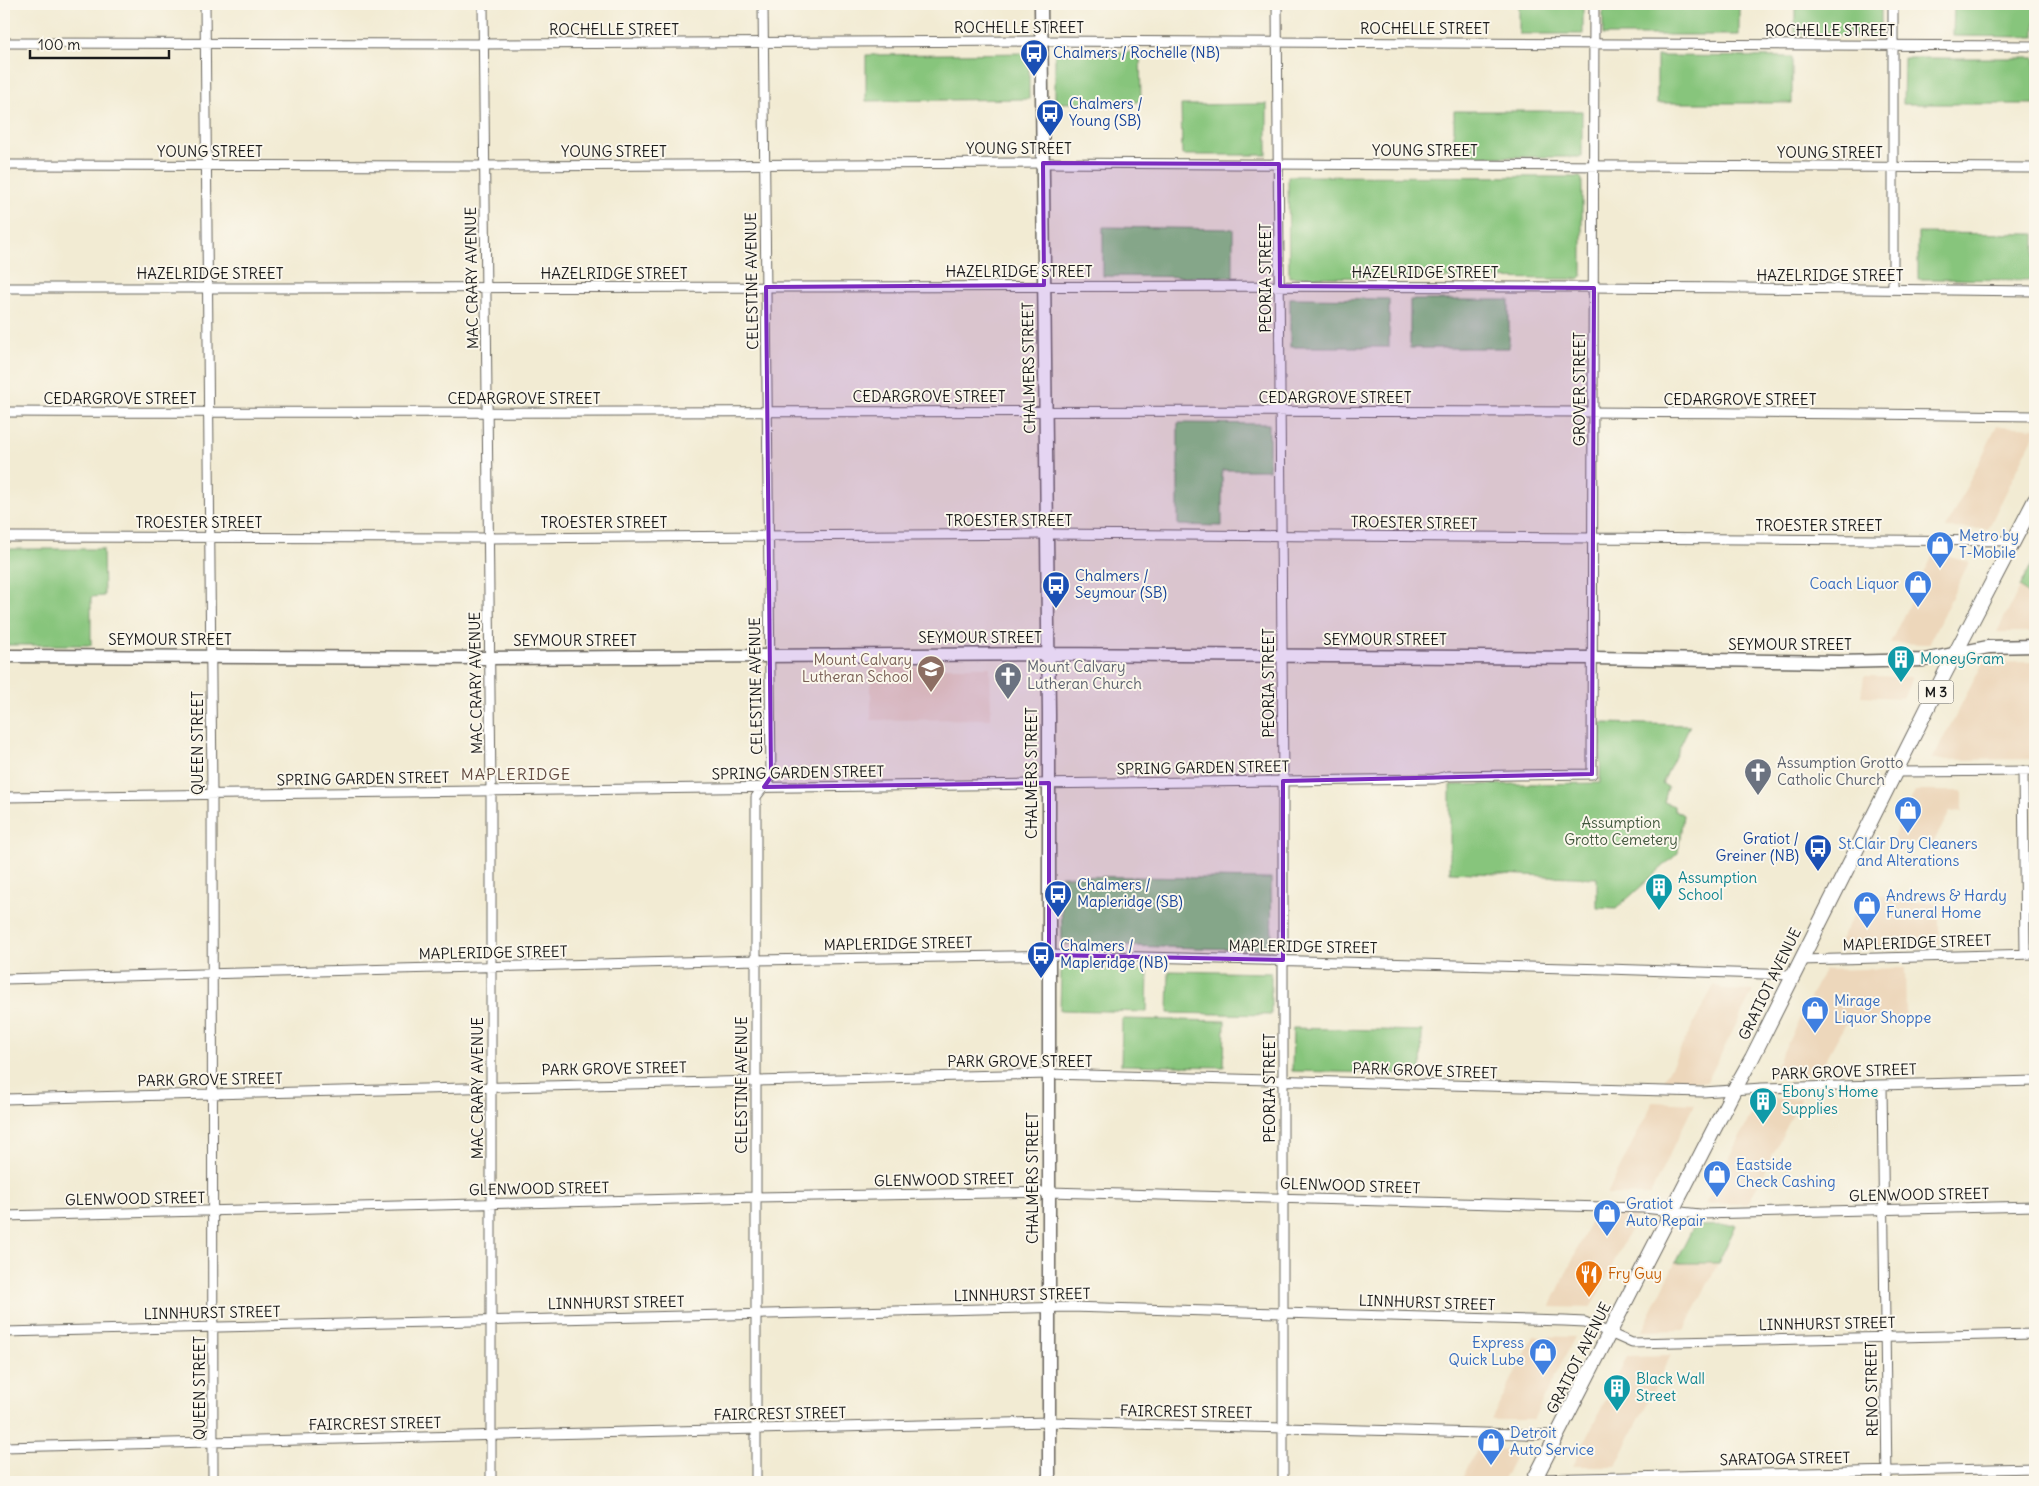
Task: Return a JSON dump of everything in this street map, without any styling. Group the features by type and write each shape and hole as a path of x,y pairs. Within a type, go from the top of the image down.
{"main road":[{"name":"GRATIOT AVENUE","path":"1534,1481 1752,1058 1800,960 2035,500"}],"street":[{"name":"QUEEN STREET","path":"205,4 213,974 213,1482"},
{"name":"MAC CRARY AVENUE","path":"484,4 492,966 491,1482"},
{"name":"CELESTINE AVENUE","path":"756,1482 756,797 771,777 763,4"},
{"name":"CHALMERS STREET","path":"1042,4 1049,784 1049,1482"},
{"name":"PEORIA STREET","path":"1277,4 1284,960 1284,1482"},
{"name":"GROVER STREET","path":"1592,774 1594,4"},
{"path":"1893,4 1893,290"},
{"name":"ROCHELLE STREET","path":"4,44 1042,41 2035,46"},
{"name":"YOUNG STREET","path":"4,165 485,166 1043,163 2035,168"},
{"name":"HAZELRIDGE STREET","path":"4,288 486,289 1044,285 2035,292"},
{"name":"CEDARGROVE STREET","path":"4,412 487,413 1046,410 2035,416"},
{"name":"TROESTER STREET","path":"4,537 489,538 1047,534 2014,541"},
{"name":"SEYMOUR STREET","path":"4,656 490,658 1048,654 1593,658 1839,662 1924,660 1988,647 2035,646"},
{"path":"1896,772 2035,771"},
{"path":"2022,772 2025,954"},
{"name":"SPRING GARDEN STREET","path":"4,797 1435,779 1448,776 1592,774"},
{"name":"MAPLERIDGE STREET","path":"1800,960 2035,954"},
{"name":"MAPLERIDGE STREET","path":"4,979 492,966 1049,955 1607,968 1792,976"},
{"name":"PARK GROVE STREET","path":"4,1098 1049,1074 1703,1092 2035,1080"},
{"name":"RENO STREET","path":"1882,1085 1887,1482"},
{"name":"GLENWOOD STREET","path":"4,1216 756,1197 1049,1192 1283,1198 1672,1211 1709,1214 2035,1206"},
{"name":"LINNHURST STREET","path":"4,1332 1049,1307 1564,1320 1585,1322 1632,1343 2035,1334"},
{"name":"FAIRCREST STREET","path":"4,1447 1049,1422 1557,1435"},
{"name":"SARATOGA STREET","path":"1534,1481 2035,1468"}],"highlighted area":[{"path":"1043,163 1279,164 1280,286 1594,288 1592,774 1283,781 1283,960 1049,955 1049,783 764,787 771,777 766,287 1044,285"}],"shaded area":[{"path":"1997,426 2035,428 2035,433 1988,529 1946,528"},
{"path":"1934,553 1969,562 1929,644 1890,643"},
{"path":"2020,587 2035,601 2035,632 1997,632"},
{"path":"2035,662 2035,759 1932,760 1983,663"},
{"name":"Mount Calvary Lutheran School","path":"871,667 990,667 991,719 871,720"},
{"path":"1864,676 1913,677 1903,698 1861,696"},
{"path":"1915,791 1962,791 1962,811 1950,812 1933,843 1890,844"},
{"path":"1911,895 1912,902 1939,902 1939,947 1835,949 1864,896"},
{"path":"1905,968 1906,1018 1848,1019 1818,1074 1771,1076 1824,970"},
{"path":"1714,985 1723,990 1753,991 1707,1082 1664,1080"},
{"path":"1801,1098 1748,1204 1705,1204 1759,1099"},
{"path":"1653,1102 1694,1104 1650,1195 1607,1194"},
{"path":"1594,1214 1637,1216 1591,1308 1550,1307"},
{"path":"1675,1263 1718,1263 1685,1330 1642,1331"},
{"path":"1534,1336 1575,1337 1533,1420 1491,1420"},
{"path":"1671,1355 1616,1466 1573,1466 1627,1356"},
{"path":"1477,1449 1518,1450 1502,1482 1460,1482"}],"green space":[{"path":"1519,4 1583,4 1583,34 1519,34"},
{"path":"1603,4 1739,4 1739,35 1603,35"},
{"path":"1795,4 1881,4 1881,36 1795,35"},
{"path":"1954,4 2035,4 2035,37 1953,36"},
{"path":"1140,52 1141,102 1055,103 1055,53"},
{"path":"1029,53 1029,99 866,101 866,55"},
{"path":"1657,56 1792,57 1792,103 1657,103"},
{"path":"1904,58 2035,58 2035,104 1903,104"},
{"path":"1267,104 1267,155 1182,155 1181,105"},
{"path":"1454,111 1582,111 1582,157 1454,157"},
{"path":"1288,176 1580,177 1582,179 1582,276 1579,279 1289,277"},
{"path":"1103,227 1233,229 1233,277 1103,276"},
{"path":"1918,233 2035,234 2035,280 1918,279"},
{"path":"1290,298 1389,299 1389,347 1290,347"},
{"path":"1410,300 1509,300 1509,348 1410,348"},
{"path":"1178,423 1269,424 1269,470 1222,470 1222,526 1178,525"},
{"path":"4,549 103,549 104,596 91,597 91,645 4,645"},
{"path":"2035,558 2035,601 2020,587"},
{"name":"Assumption Grotto Cemetery","path":"1601,723 1690,725 1662,784 1668,787 1664,802 1674,806 1674,809 1683,815 1678,853 1616,909 1597,908 1597,878 1450,872 1450,785 1600,783"},
{"path":"1061,876 1271,879 1272,950 1062,944"},
{"path":"1061,968 1148,970 1147,1012 1060,1010"},
{"path":"1169,971 1271,973 1271,1015 1168,1013"},
{"path":"1122,1019 1225,1021 1224,1067 1121,1065"},
{"path":"1293,1028 1422,1031 1421,1074 1292,1071"},
{"path":"1736,1225 1718,1263 1675,1263 1694,1226"}],"place":[{"name":"Chalmers / Rochelle (NB)","path":"1034,77"},
{"name":"Chalmers / Young (SB)","path":"1050,137"},
{"name":"Metro by T-Mobile","path":"1940,569"},
{"name":"Coach Liquor","path":"1918,608"},
{"name":"Chalmers / Seymour (SB)","path":"1056,609"},
{"name":"MoneyGram","path":"1901,683"},
{"name":"Mount Calvary Lutheran School","path":"931,693"},
{"name":"Mount Calvary Lutheran Church","path":"1008,700"},
{"name":"Assumption Grotto Catholic Church","path":"1758,796"},
{"name":"St.Clair Dry Cleaners and Alterations","path":"1908,834"},
{"name":"Gratiot / Greiner (NB)","path":"1818,872"},
{"name":"Assumption School","path":"1659,911"},
{"name":"Chalmers / Mapleridge (SB)","path":"1058,918"},
{"name":"Andrews & Hardy Funeral Home","path":"1867,929"},
{"name":"Chalmers / Mapleridge (NB)","path":"1041,979"},
{"name":"Mirage Liquor Shoppe","path":"1815,1034"},
{"name":"Ebony's Home Supplies","path":"1763,1125"},
{"name":"Eastside Check Cashing","path":"1717,1198"},
{"name":"Gratiot Auto Repair","path":"1607,1237"},
{"name":"Fry Guy","path":"1589,1298"},
{"name":"Express Quick Lube","path":"1543,1376"},
{"name":"Black Wall Street","path":"1617,1412"},
{"name":"Detroit Auto Service","path":"1491,1466"}],"district":[{"name":"MAPLERIDGE","path":"516,774"}]}
